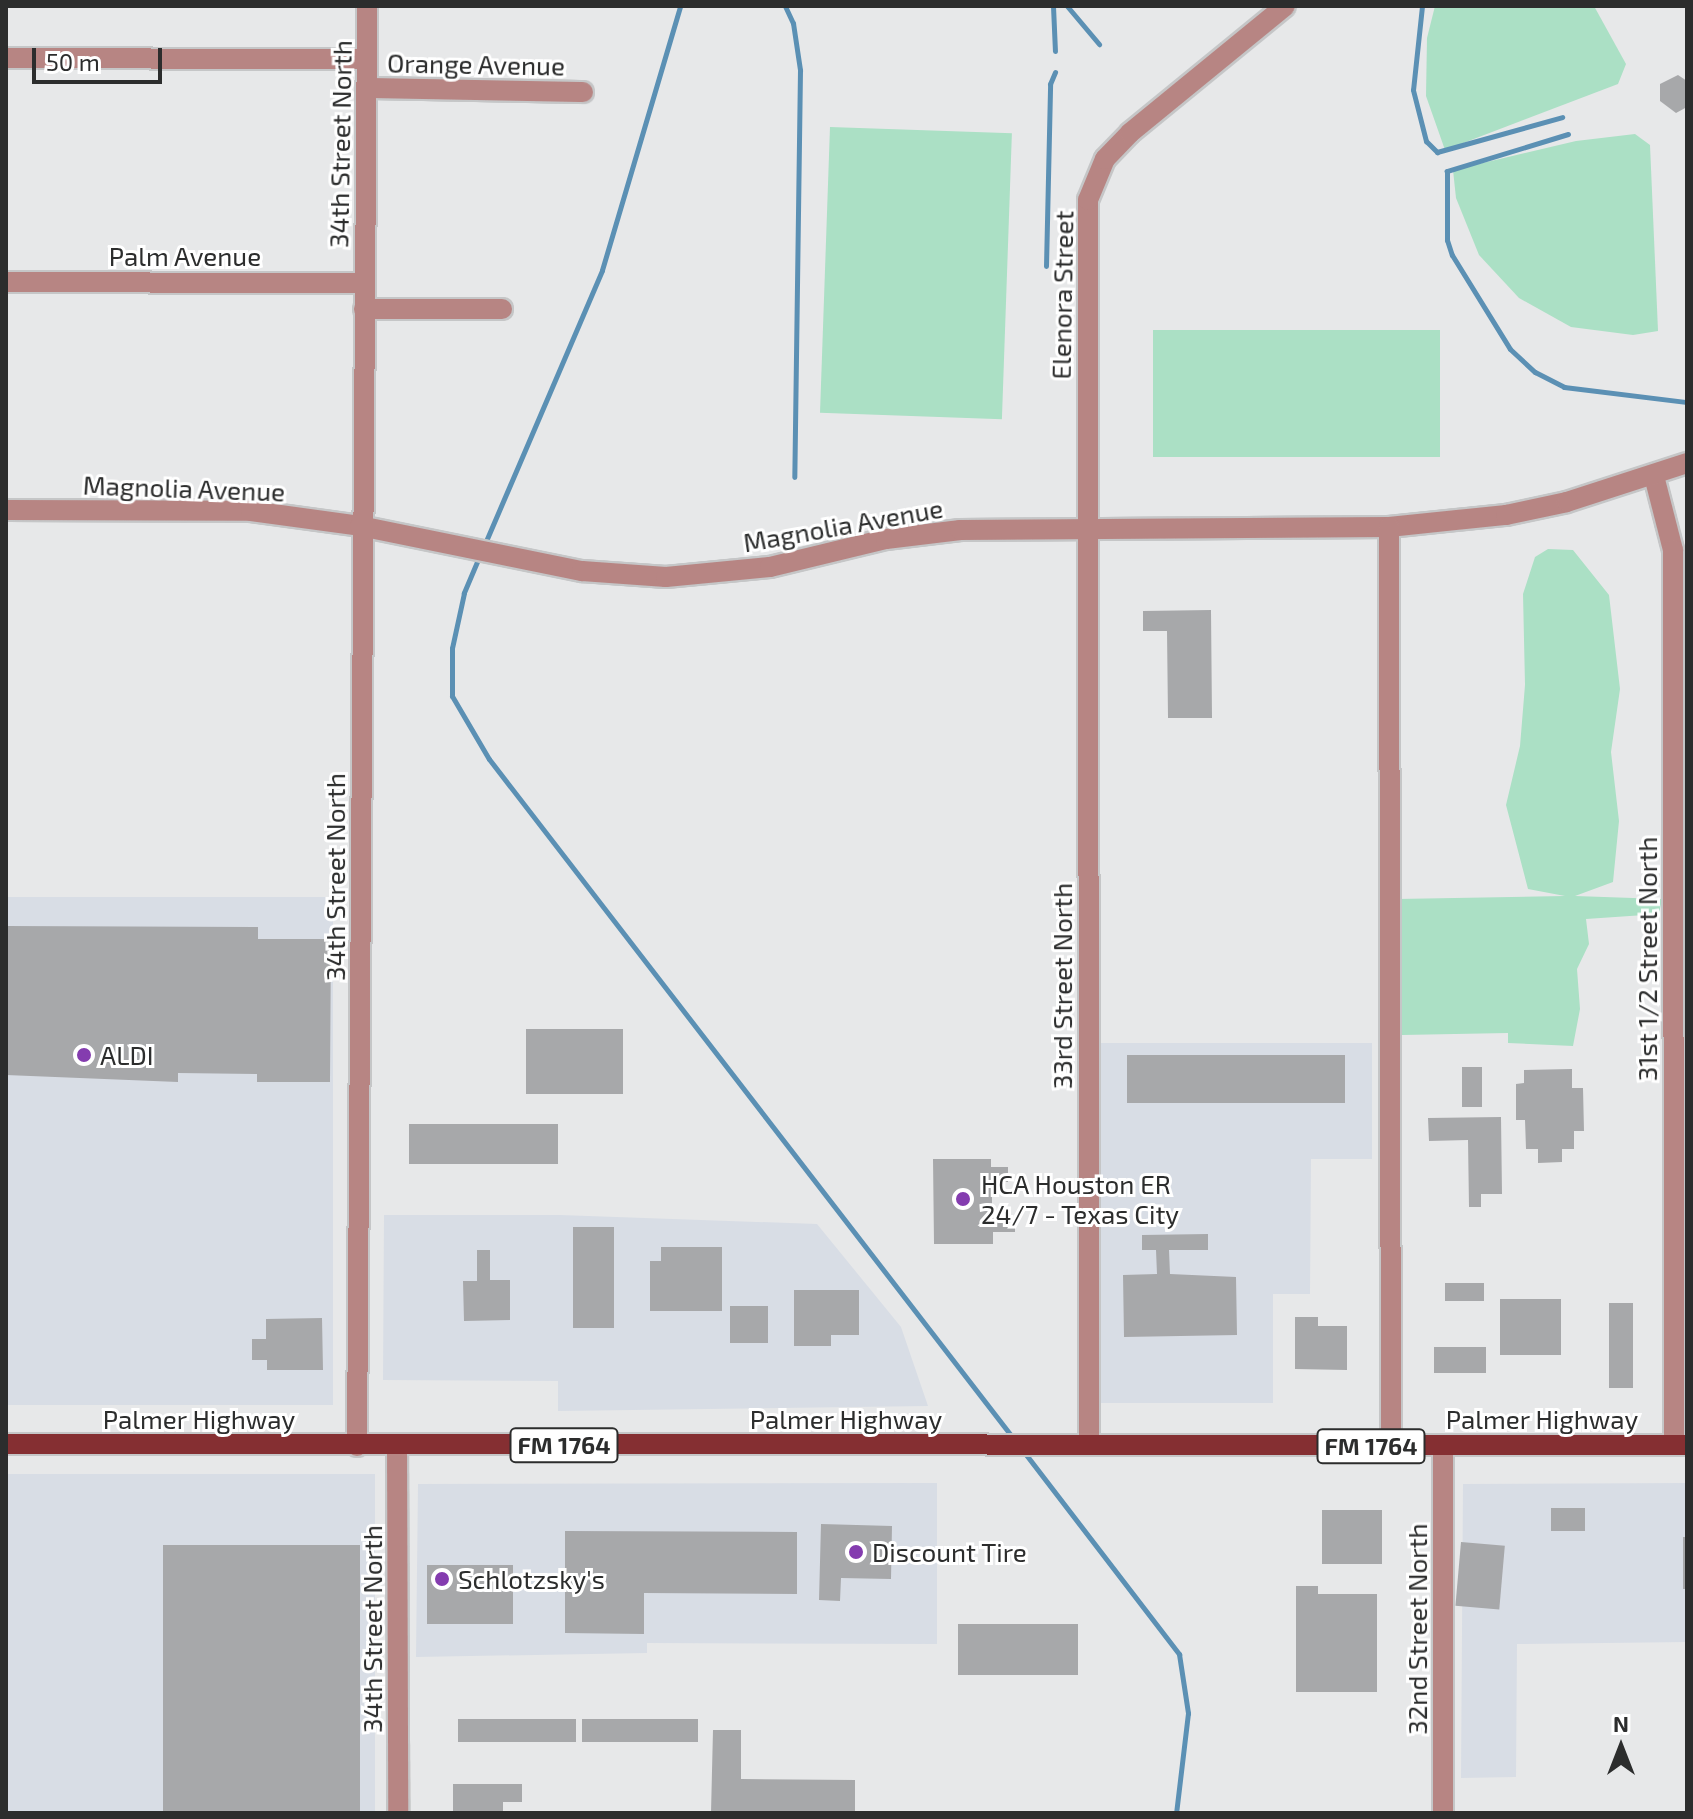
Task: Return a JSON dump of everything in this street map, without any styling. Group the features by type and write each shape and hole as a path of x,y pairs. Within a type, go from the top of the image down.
{"main road":[{"name":"Palmer Highway","path":"6,1444 1681,1445"}],"street":[{"name":"34th Street North","path":"357,1446 360,526 367,6"},
{"name":"Elenora Street","path":"1087,527 1085,232 1095,178 1130,133 1285,6"},
{"name":"Orange Avenue","path":"6,58 367,59"},
{"name":"Orange Avenue","path":"368,88 583,92"},
{"name":"Palm Avenue","path":"6,282 364,283"},
{"path":"364,309 502,309"},
{"name":"Magnolia Avenue","path":"6,510 251,511 360,526 629,576 711,575 886,539 960,530 1389,527 1506,515 1654,476 1687,463"},
{"name":"31st 1/2 Street North","path":"1654,476 1670,529 1674,586 1681,1445"},
{"name":"33rd Street North","path":"1087,527 1089,1445"},
{"path":"1389,527 1391,1446"},
{"name":"32nd Street North","path":"1443,1445 1443,1813"},
{"name":"34th Street North","path":"397,1446 398,1813"}],"shaded area":[{"path":"6,897 333,897 333,1405 6,1405"},
{"path":"1099,1043 1372,1043 1372,1159 1311,1159 1310,1294 1273,1294 1273,1403 1099,1403"},
{"path":"384,1215 560,1215 817,1224 901,1327 928,1406 558,1411 558,1381 383,1380"},
{"path":"6,1474 375,1474 375,1813 6,1813"},
{"path":"937,1483 937,1644 647,1643 647,1653 416,1657 418,1484"},
{"path":"1687,1483 1687,1642 1517,1644 1516,1777 1461,1778 1463,1484"}],"green space":[{"path":"1435,6 1594,6 1626,64 1618,84 1445,150 1426,96 1427,38"},
{"path":"830,127 1012,133 1002,419 820,413"},
{"path":"1635,134 1650,145 1658,331 1633,335 1571,327 1519,298 1479,255 1456,198 1453,170 1576,141"},
{"path":"1153,330 1440,330 1440,457 1153,457"},
{"path":"1548,549 1573,550 1609,595 1620,689 1611,752 1619,821 1613,882 1575,896 1662,899 1659,914 1586,919 1589,944 1577,969 1580,1009 1573,1046 1508,1043 1508,1033 1402,1035 1397,899 1565,896 1528,889 1506,805 1520,746 1525,685 1523,594 1535,557"}],"building":[{"path":"1678,75 1687,81 1687,107 1676,113 1660,101 1660,84"},
{"path":"1211,610 1212,718 1168,718 1167,631 1143,631 1143,611"},
{"path":"6,926 258,927 258,939 331,939 330,1082 257,1082 257,1074 178,1073 178,1082 6,1075"},
{"path":"526,1029 623,1029 623,1094 526,1094"},
{"path":"1127,1055 1345,1055 1345,1103 1127,1103"},
{"path":"1462,1067 1482,1067 1482,1107 1462,1107"},
{"path":"1572,1069 1572,1088 1583,1088 1584,1131 1574,1131 1574,1149 1562,1149 1562,1162 1538,1163 1538,1149 1526,1149 1525,1120 1516,1120 1516,1084 1524,1083 1524,1070"},
{"path":"1501,1117 1502,1194 1481,1194 1481,1207 1469,1207 1468,1140 1429,1141 1428,1118"},
{"path":"409,1124 558,1124 558,1164 409,1164"},
{"path":"933,1159 991,1159 991,1167 1008,1167 1008,1182 992,1182 992,1218 1015,1217 1015,1232 993,1232 993,1244 934,1244"},
{"path":"573,1227 614,1227 614,1328 573,1328"},
{"path":"1208,1234 1208,1250 1169,1250 1170,1274 1236,1277 1237,1335 1124,1337 1123,1275 1157,1274 1156,1250 1142,1250 1142,1235"},
{"path":"661,1247 722,1247 722,1311 650,1311 650,1261 661,1261"},
{"path":"477,1250 490,1250 490,1280 510,1280 510,1320 464,1321 463,1281 477,1281"},
{"path":"1445,1283 1484,1283 1484,1301 1445,1301"},
{"path":"794,1290 859,1290 859,1335 831,1335 831,1346 794,1346"},
{"path":"1500,1299 1561,1299 1561,1355 1500,1355"},
{"path":"1609,1303 1633,1303 1633,1388 1609,1388"},
{"path":"730,1306 768,1306 768,1343 730,1343"},
{"path":"1295,1317 1318,1317 1318,1326 1347,1326 1347,1370 1295,1369"},
{"path":"322,1318 323,1370 267,1370 267,1360 252,1360 252,1339 266,1339 266,1319"},
{"path":"1434,1347 1486,1347 1486,1373 1434,1373"},
{"path":"1551,1508 1585,1508 1585,1531 1551,1531"},
{"path":"1322,1510 1382,1510 1382,1564 1322,1564"},
{"name":"Discount Tire","path":"821,1524 892,1526 891,1579 841,1578 840,1601 819,1600"},
{"path":"565,1531 797,1532 797,1594 644,1593 644,1634 565,1633"},
{"path":"1683,1537 1687,1537 1687,1589 1683,1589"},
{"path":"1461,1542 1505,1546 1499,1610 1455,1606"},
{"path":"163,1545 360,1545 360,1813 163,1813"},
{"path":"427,1565 513,1565 513,1624 427,1624"},
{"path":"1296,1586 1318,1586 1318,1594 1377,1594 1377,1692 1296,1692"},
{"path":"958,1624 1078,1624 1078,1675 958,1675"},
{"path":"458,1719 576,1719 576,1742 458,1742"},
{"path":"582,1719 698,1719 698,1742 582,1742"},
{"path":"713,1730 741,1730 741,1779 855,1780 855,1813 711,1813"},
{"path":"453,1784 522,1784 522,1802 503,1802 503,1813 453,1813"}],"waterway":[{"path":"483,548 602,270 680,6"},
{"path":"785,6 793,23 800,70 794,477"},
{"path":"1053,6 1055,51"},
{"path":"1067,6 1099,44"},
{"path":"1422,6 1413,90 1426,141 1437,152 1562,117"},
{"path":"1046,266 1050,84 1055,72"},
{"path":"1568,134 1447,171 1447,240 1452,255 1510,349 1535,372 1564,387 1687,402"},
{"path":"479,557 464,593 452,648 452,696 489,759 1013,1438"},
{"path":"1024,1452 1179,1654 1188,1713 1176,1813"}],"place":[{"name":"ALDI","path":"84,1055"},
{"name":"HCA Houston ER 24/7 - Texas City","path":"963,1199"},
{"name":"Discount Tire","path":"856,1552"},
{"name":"Schlotzsky's","path":"442,1579"}]}
